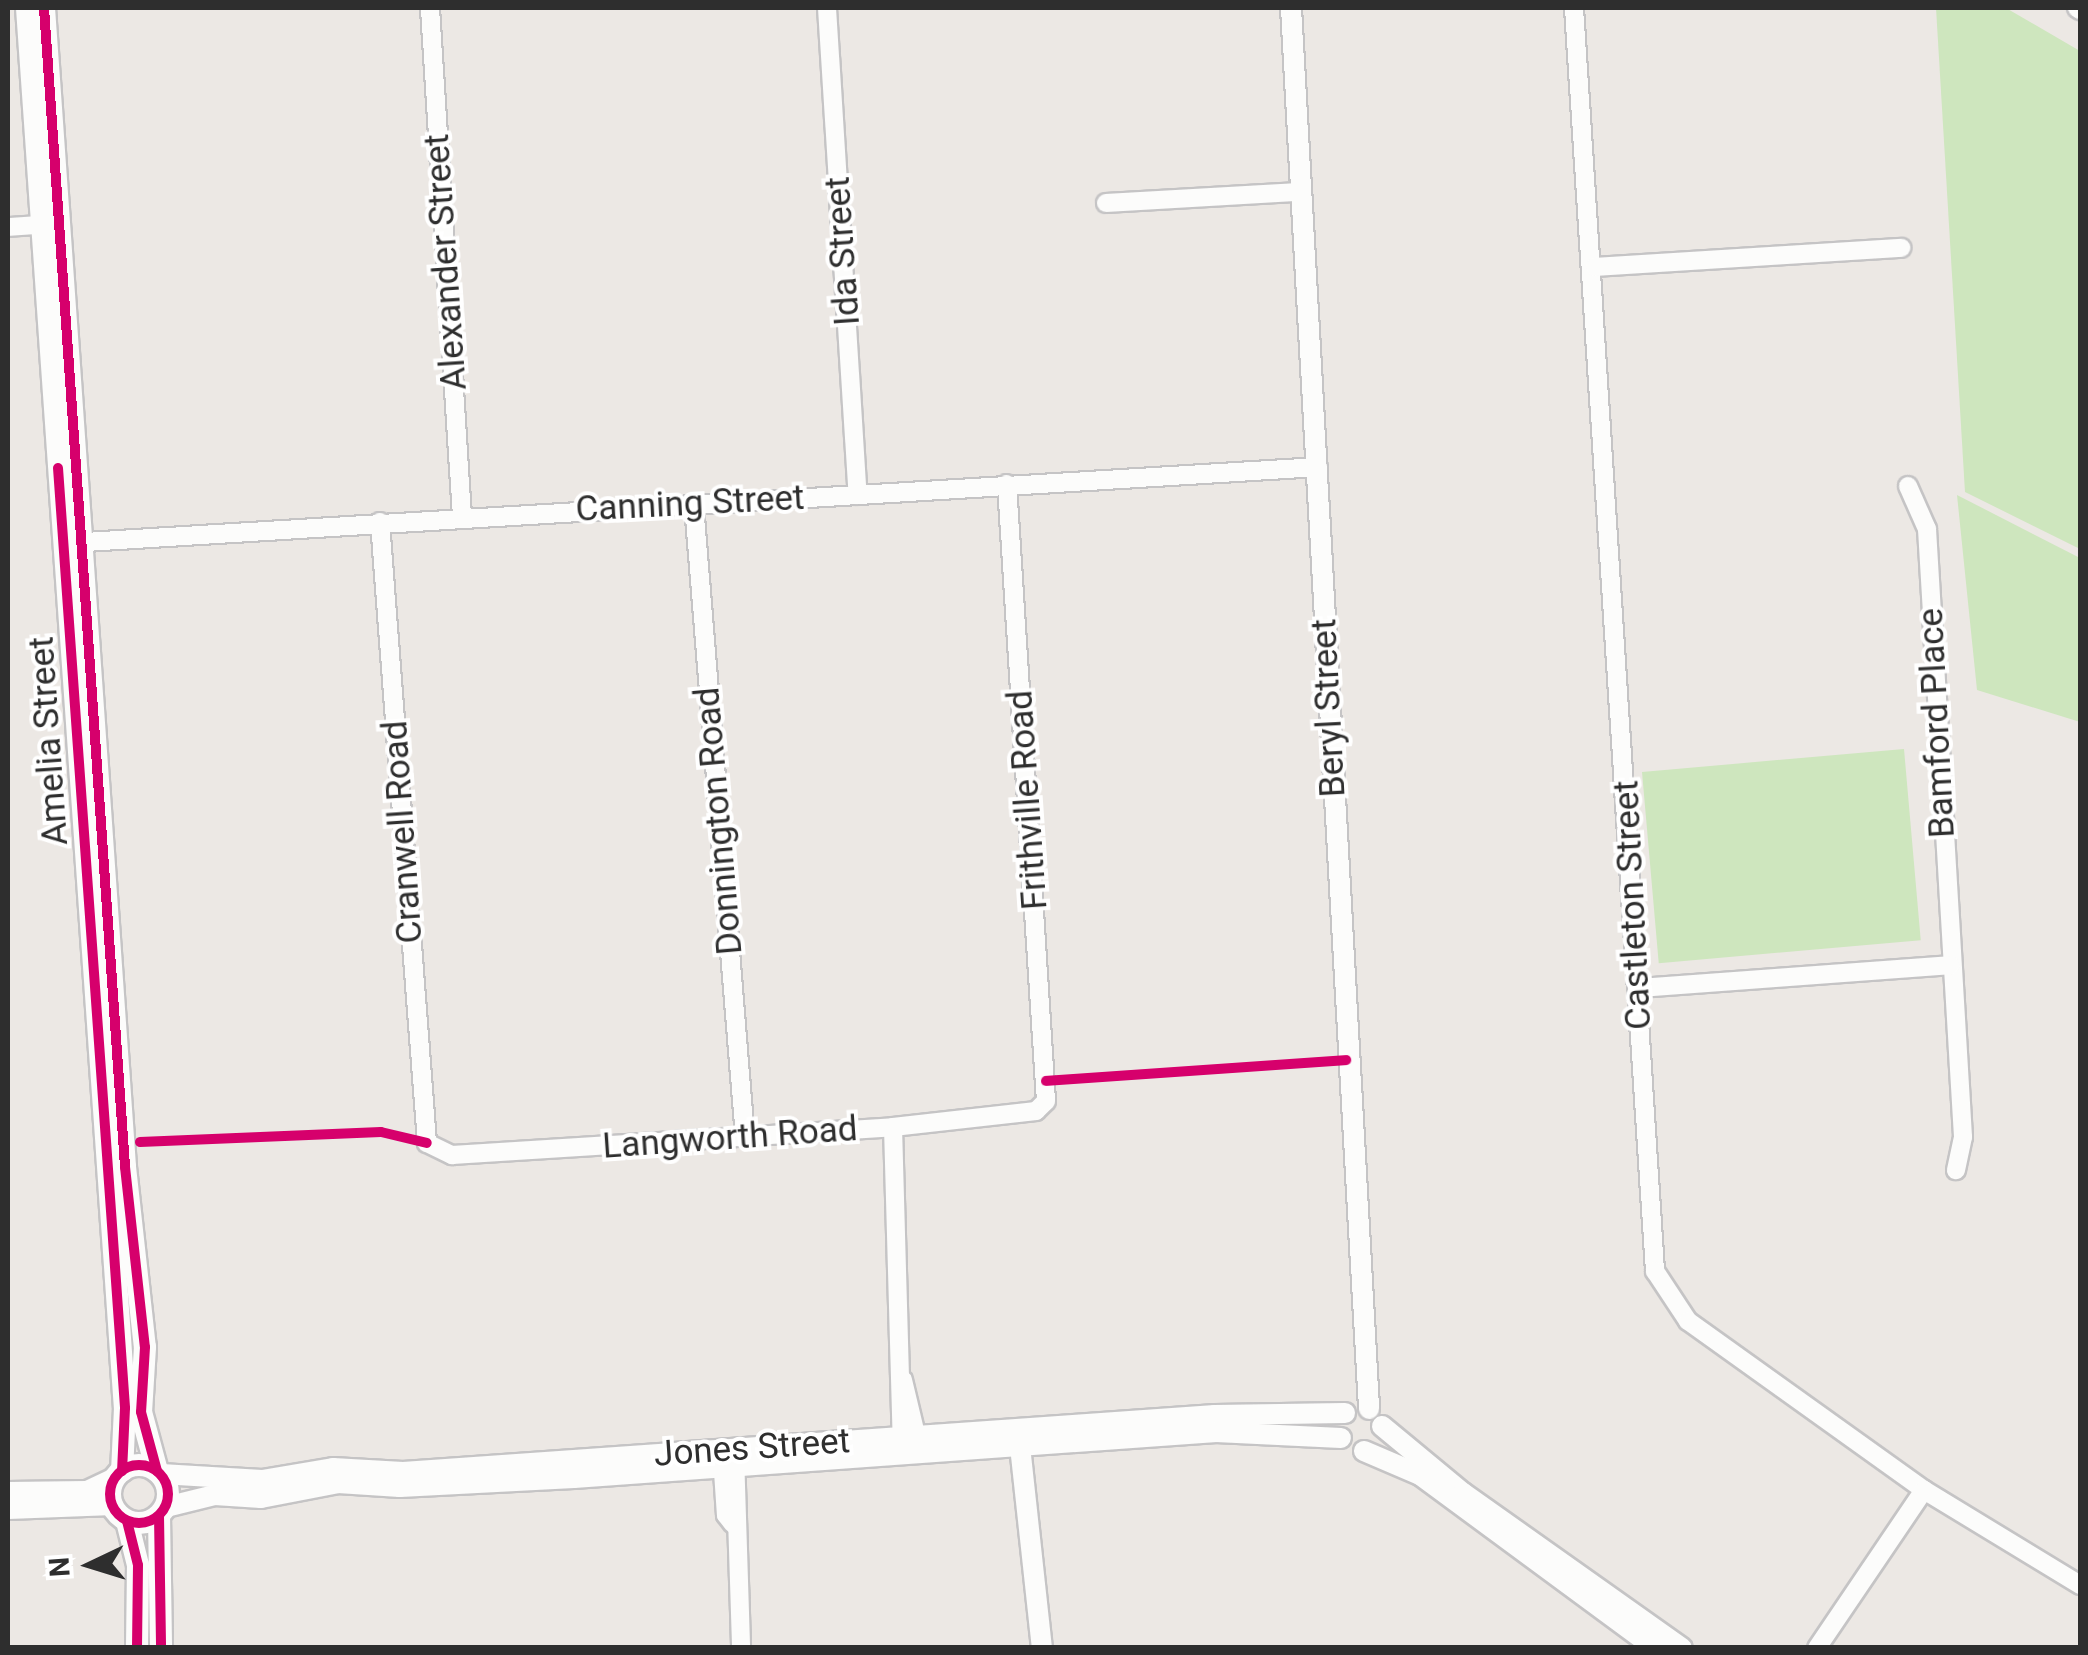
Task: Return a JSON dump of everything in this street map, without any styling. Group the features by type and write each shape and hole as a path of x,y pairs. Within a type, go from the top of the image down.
{"main road":[{"name":"Amelia Street","path":"27,8 49,224 72,543 125,1408 119,1475"},
{"name":"Amelia Street","path":"44,8 49,224"},
{"name":"Amelia Street","path":"72,543 125,1167 145,1347 141,1412 159,1473"},
{"path":"137,1648 139,1580 120,1513 119,1475 142,1465 159,1473 168,1490 162,1512 161,1648"},
{"path":"120,1513 162,1512"}],"street":[{"name":"Alexander Street","path":"430,8 462,516"},
{"name":"Ida Street","path":"827,8 858,494"},
{"name":"Beryl Street","path":"1291,8 1299,192 1376,1417"},
{"name":"Castleton Street","path":"1574,8 1595,267 1655,1271 1688,1322 1924,1490 2080,1585"},
{"path":"1106,203 1299,192"},
{"path":"8,227 49,224"},
{"path":"1595,267 1901,248"},
{"name":"Canning Street","path":"72,543 462,516 1318,467"},
{"name":"Frithville Road","path":"1007,484 1046,1081 1046,1101 1036,1111"},
{"name":"Bamford Place","path":"1908,486 1928,528 1950,965 1964,1137 1956,1170"},
{"name":"Donnington Road","path":"694,505 745,1137"},
{"name":"Cranwell Road","path":"380,522 427,1142"},
{"path":"1638,988 1950,965"},
{"name":"Langworth Road","path":"427,1142 452,1155 893,1127 1036,1111"},
{"path":"893,1127 900,1370 910,1446"},
{"path":"1341,1438 1345,1413"},
{"name":"Jones Street","path":"1026,1438 1216,1415 1345,1413 1376,1417"},
{"path":"1364,1451 1380,1439 1376,1417"},
{"path":"1376,1417 1462,1493 1682,1648"},
{"name":"Jones Street","path":"162,1512 214,1495 262,1498 338,1483 400,1487 1026,1438 1216,1432 1341,1438 1420,1475 1656,1648"},
{"path":"1026,1438 1042,1648"},
{"path":"729,1459 741,1648"},
{"name":"Jones Street","path":"159,1473 262,1480 333,1468 403,1472 729,1459"},
{"path":"8,1492 87,1491 119,1475"},
{"path":"1800,1648 1819,1641 1924,1490"},
{"path":"8,1509 120,1513"}],"green space":[{"path":"1936,8 2006,8 2080,51 2080,549 1965,492"},
{"path":"1957,495 2080,558 2080,722 1977,690"},
{"path":"1904,749 1921,940 1659,963 1642,772"}],"cycle path":[{"path":"44,8 125,1167 145,1347 141,1412 157,1471"},
{"path":"58,468 125,1408 122,1471"},
{"path":"1046,1081 1346,1060"},
{"path":"140,1142 381,1132 427,1143"},
{"path":"139,1465 159,1474 168,1494 159,1514 139,1523 119,1514 110,1494 119,1474 139,1465"},
{"path":"159,1516 161,1648"},
{"path":"127,1521 138,1565 137,1648"}]}
